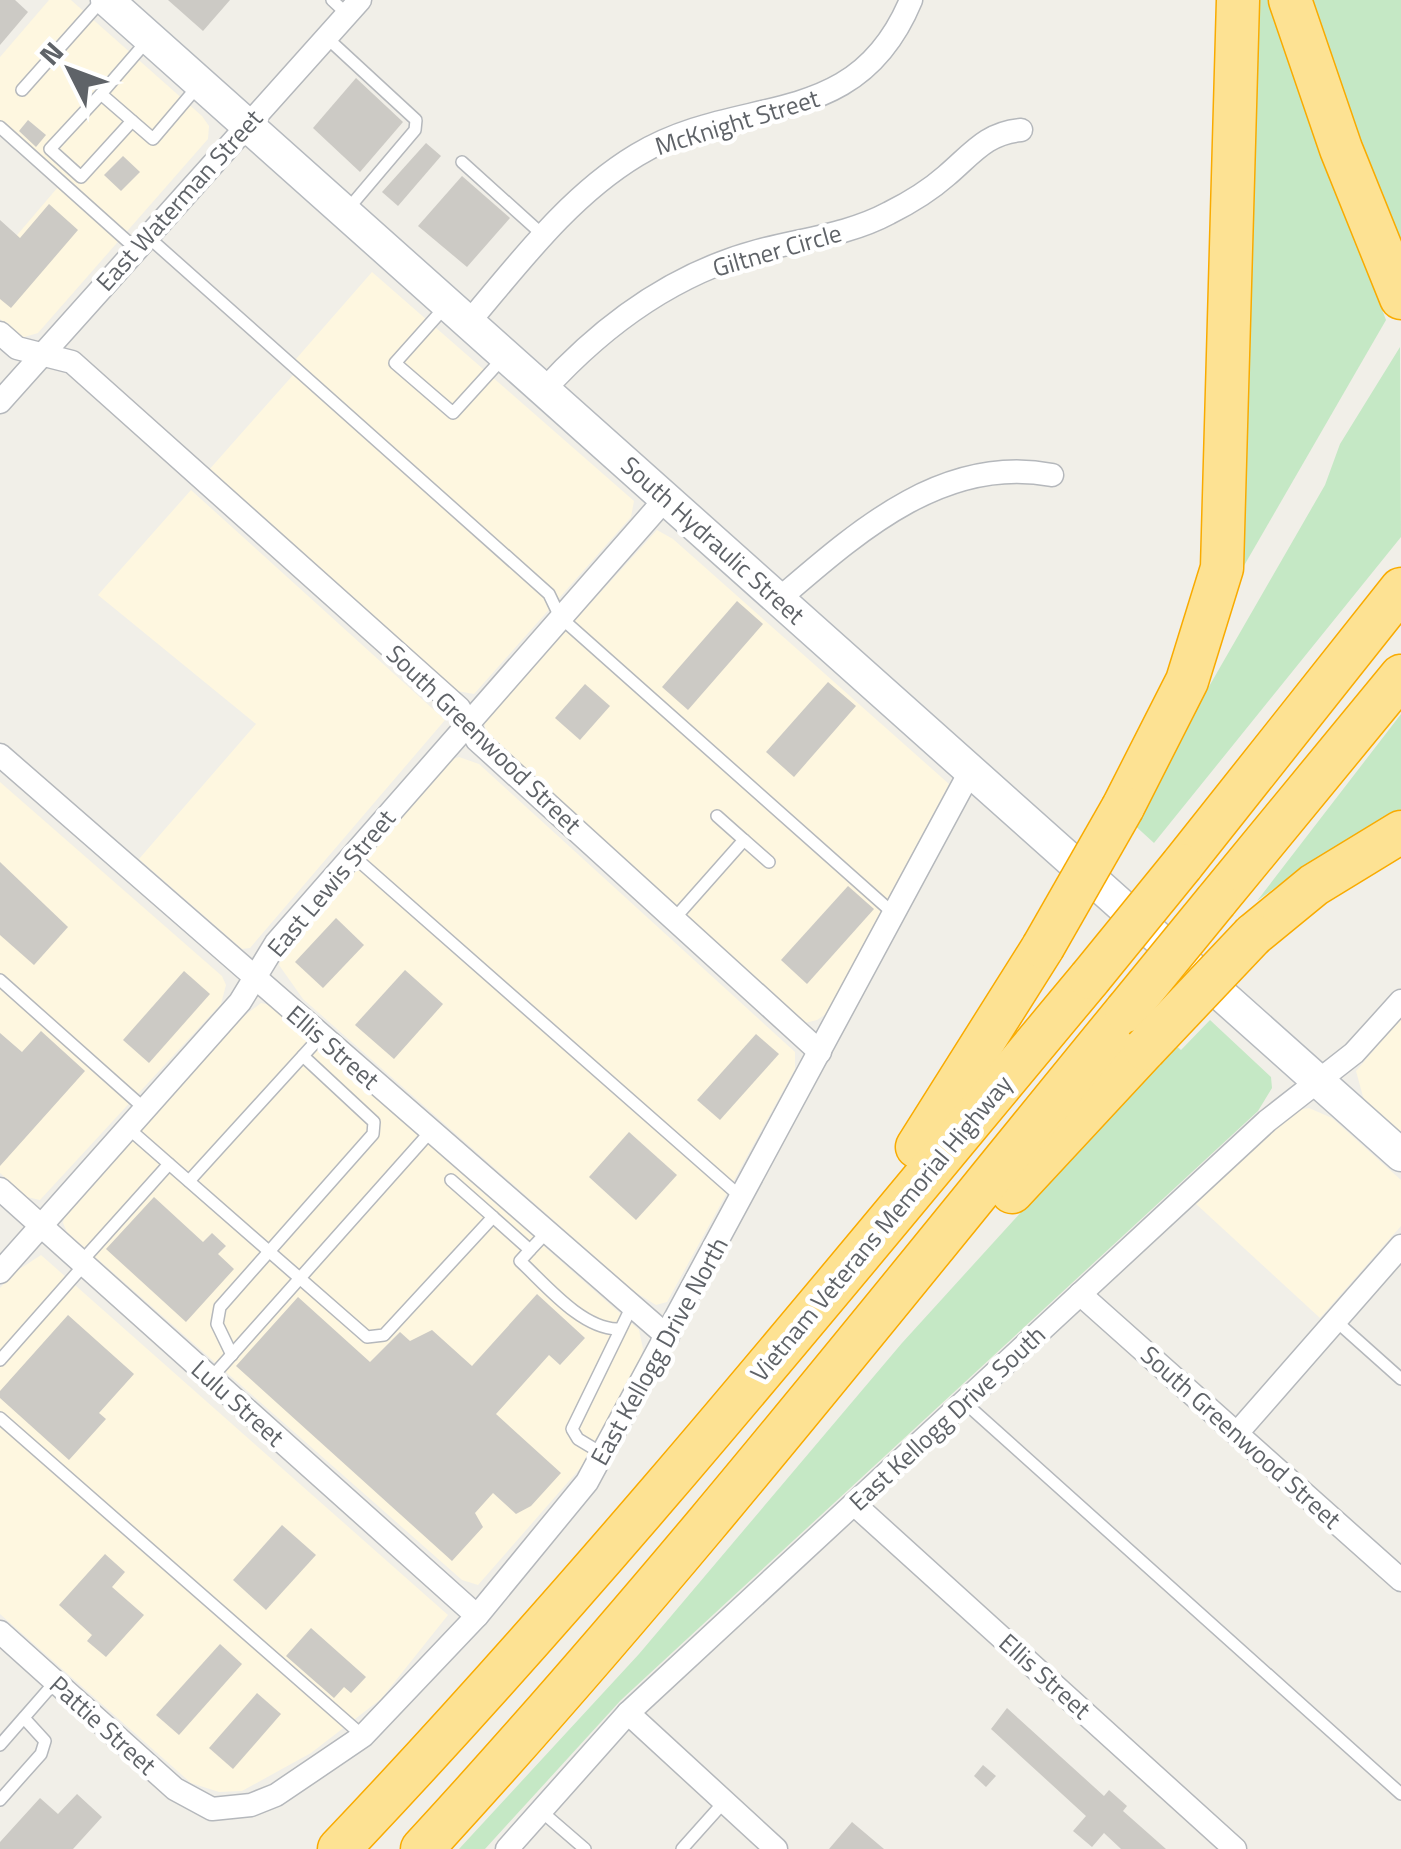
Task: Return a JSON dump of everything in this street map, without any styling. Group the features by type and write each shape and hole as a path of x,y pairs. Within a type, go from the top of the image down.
{"highway":[{"path":"680,1470 928,1133 1043,947 1123,807 1187,681 1222,568 1238,0"},
{"path":"1290,0 1341,149 1401,298"},
{"name":"Vietnam Veterans Memorial Highway","path":"339,1849 543,1628 680,1470 1182,866 1401,589"},
{"name":"Vietnam Veterans Memorial Highway","path":"422,1849 548,1713 704,1528 1401,676"},
{"path":"704,1528 1253,935 1314,885 1401,832"}],"street":[{"name":"South Hydraulic Street","path":"105,0 1401,1155"},
{"name":"McKnight Street","path":"458,313 603,177 656,145 738,117 828,94 889,45 911,0"},
{"name":"East Waterman Street","path":"0,402 326,37 346,5"},
{"name":"Giltner Circle","path":"544,390 593,339 654,295 731,259 836,234 884,216 945,178 988,136 1021,130"},
{"name":"South Greenwood Street","path":"0,333 17,348 72,362 459,708 478,740 820,1052"},
{"path":"779,599 860,530 903,503 1000,470 1052,476"},
{"name":"East Lewis Street","path":"0,1272 240,1002 276,942 667,498"},
{"name":"Ellis Street","path":"0,755 668,1337"},
{"name":"East Kellogg Drive North","path":"212,1809 251,1805 276,1795 362,1736 476,1616 588,1482 971,770"},
{"name":"East Kellogg Drive South","path":"507,1849 628,1713 1268,1120 1354,1053 1401,1000"},
{"name":"Lulu Street","path":"0,1189 476,1616"},
{"path":"1238,1432 1401,1246"},
{"name":"South Greenwood Street","path":"1080,1294 1401,1580"},
{"name":"Ellis Street","path":"854,1504 1235,1849"},
{"name":"Pattie Street","path":"0,1632 175,1790 212,1809"},
{"path":"628,1713 776,1849"}],"lane":[{"path":"22,90 105,0"},
{"path":"132,121 81,177 50,150 150,37"},
{"path":"326,37 416,120 415,130 345,212"},
{"path":"101,94 153,139 201,83"},
{"path":"0,127 141,242 547,592 560,618 893,913"},
{"path":"462,162 544,236"},
{"path":"458,313 395,363 453,413 505,355"},
{"path":"717,816 769,862"},
{"path":"674,918 744,840"},
{"path":"352,855 742,1198"},
{"path":"0,980 145,1109"},
{"path":"189,1181 321,1036"},
{"path":"232,1355 217,1324 220,1306 373,1134 374,1122 302,1056"},
{"path":"128,1128 367,1337 384,1334 494,1217"},
{"path":"211,1378 431,1132"},
{"path":"0,1360 168,1164"},
{"path":"451,1180 530,1250"},
{"path":"547,1232 520,1261 592,1324 618,1329"},
{"path":"603,1454 578,1439 572,1429 632,1306"},
{"path":"1336,1321 1401,1380"},
{"path":"964,1402 1401,1794"},
{"path":"0,1418 362,1736"},
{"path":"0,1745 55,1682"},
{"path":"0,1800 41,1754 45,1741 24,1718"},
{"path":"682,1849 724,1802"},
{"path":"542,1810 586,1849"}],"shaded area":[{"path":"49,0 71,0 202,116 209,126 208,139 38,333 21,338 0,319 0,255 58,187 0,135 0,57"},
{"path":"372,272 634,501 631,517 474,694 457,691 208,471 294,374 289,367"},
{"path":"191,490 445,720 250,948 242,949 139,859 256,724 98,595"},
{"path":"657,530 673,539 949,784 826,1014 817,1020 805,1023 796,1019 499,751 486,733 484,721"},
{"path":"459,757 479,764 795,1052 795,1069 667,1302 656,1305 635,1292 303,999 279,965 285,948 450,760"},
{"path":"0,782 222,976 226,985 221,1004 40,1200 27,1197 0,1173"},
{"path":"261,1003 270,1005 639,1330 643,1349 640,1361 583,1465 478,1585 462,1580 67,1232 63,1223 65,1214 239,1020"},
{"path":"1401,1018 1401,1136 1365,1104 1356,1071"},
{"path":"1309,1108 1332,1118 1401,1180 1401,1226 1320,1318 1195,1203 1297,1110"},
{"path":"41,1255 448,1615 381,1699 311,1753 242,1791 219,1792 191,1783 0,1614 0,1288 15,1272"}],"green space":[{"path":"1245,0 1269,0 1386,320 1234,583"},
{"path":"1298,0 1401,0 1401,270"},
{"path":"1400,347 1401,537 1154,843 1131,822 1325,485 1340,444"},
{"path":"1401,714 1401,812 1308,864 1257,901"},
{"path":"1210,1020 1271,1077 1272,1088 1258,1111 621,1700 485,1849 459,1849 639,1654 902,1343 1174,1044 1181,1050"}],"building":[{"path":"0,0 15,0 28,12 0,45"},
{"path":"168,0 230,0 203,31"},
{"path":"356,78 403,122 360,172 313,128"},
{"path":"28,120 46,135 36,147 19,131"},
{"path":"426,143 441,156 398,206 382,192"},
{"path":"123,156 140,172 121,191 104,175"},
{"path":"462,176 510,218 467,267 418,226"},
{"path":"49,204 78,230 11,308 0,299 0,220 20,238"},
{"path":"737,601 763,624 688,710 662,687"},
{"path":"828,682 856,706 794,777 766,752"},
{"path":"585,684 610,706 580,740 555,718"},
{"path":"0,862 68,927 34,965 0,935"},
{"path":"848,886 874,909 807,984 781,960"},
{"path":"336,918 364,945 323,988 295,962"},
{"path":"405,970 443,1004 394,1059 355,1025"},
{"path":"184,971 210,994 149,1063 123,1040"},
{"path":"41,1031 85,1071 0,1166 0,1033 22,1052"},
{"path":"756,1034 779,1054 720,1120 697,1100"},
{"path":"629,1132 677,1175 636,1220 589,1177"},
{"path":"154,1197 203,1242 212,1233 226,1246 218,1254 234,1269 186,1322 106,1249"},
{"path":"537,1294 585,1338 560,1365 549,1355 496,1414 561,1473 531,1506 516,1514 493,1493 475,1513 483,1527 452,1561 236,1366 298,1297 370,1362 400,1332 410,1341 432,1330 472,1366"},
{"path":"68,1315 134,1374 99,1413 106,1419 69,1460 0,1398 0,1391"},
{"path":"282,1525 316,1555 266,1610 233,1580"},
{"path":"105,1554 125,1572 112,1587 144,1615 106,1657 87,1641 92,1635 59,1605"},
{"path":"311,1628 366,1677 351,1693 344,1687 334,1698 286,1656"},
{"path":"220,1644 242,1664 179,1735 156,1715"},
{"path":"257,1693 281,1714 233,1769 209,1748"},
{"path":"1007,1708 1104,1796 1109,1790 1127,1806 1123,1811 1166,1849 1121,1849 1104,1833 1092,1847 1073,1831 1086,1816 991,1729"},
{"path":"983,1765 996,1776 986,1787 974,1776"},
{"path":"77,1794 102,1817 73,1849 0,1849 0,1842 40,1798 58,1814"},
{"path":"852,1822 884,1849 829,1849"}]}
